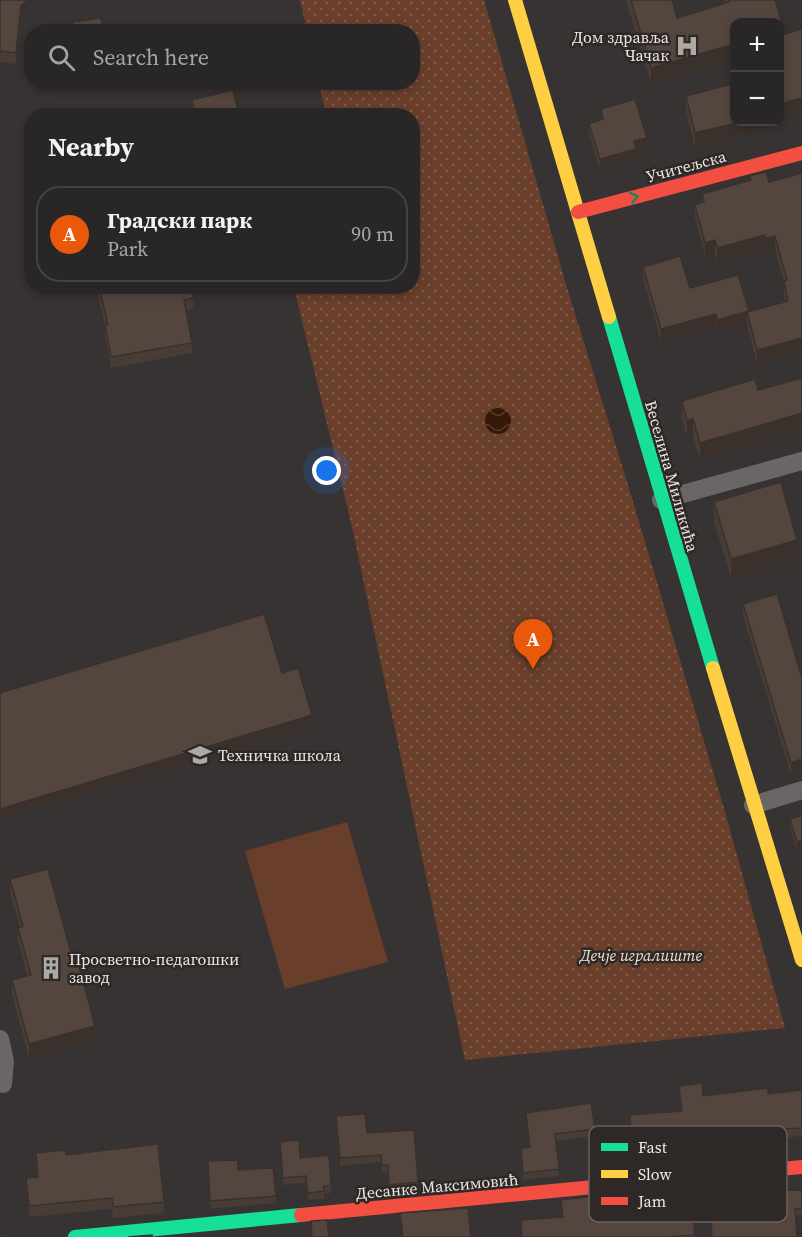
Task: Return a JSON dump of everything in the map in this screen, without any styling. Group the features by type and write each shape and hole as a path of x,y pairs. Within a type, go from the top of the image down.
{"street":[{"name":"Веселина Миликића","path":"515,0 661,500 802,960"},
{"name":"Учитељска","path":"578,212 802,153"},
{"path":"661,500 802,461"},
{"path":"753,805 802,790"},
{"path":"0,1039 5,1061 3,1084"},
{"name":"Десанке Максимовић","path":"787,1168 802,1167"},
{"name":"Десанке Максимовић","path":"75,1237 589,1188"}],"green space":[{"name":"Дечје игралиште","path":"300,0 484,0 568,291 725,812 785,1028 465,1060 352,527 296,294 420,294 420,108 324,108 321,90 420,90 420,24 305,24"},
{"path":"347,822 388,962 285,989 245,851"}],"water":[{"path":"498,408 507,412 511,421 507,430 498,434 489,430 485,421 489,412"}],"building":[{"path":"0,0 26,0 21,6 16,53 0,51"},
{"name":"Дом здравља Чачак","path":"631,0 672,0 677,18 729,2 729,0 775,0 780,18 730,18 730,45 651,68"},
{"path":"101,18 102,24 73,24 73,22"},
{"name":"Дом здравља Чачак","path":"802,29 802,98 784,103 784,31 785,34"},
{"path":"730,84 730,124 695,133 686,96"},
{"path":"233,90 237,108 194,108 192,100"},
{"path":"635,99 647,138 634,141 636,149 600,159 589,124 603,119 601,109"},
{"path":"766,172 769,182 802,173 802,338 757,350 747,312 788,301 784,281 787,280 775,236 765,238 765,235 717,248 715,240 705,243 695,205 704,202 702,194 751,180 749,176"},
{"path":"680,256 690,288 738,275 749,311 717,320 716,314 661,329 643,267"},
{"path":"101,294 192,294 193,298 184,300 192,343 111,357 105,325 108,325"},
{"path":"802,378 802,413 700,443 693,419 687,421 682,401 755,379 758,390"},
{"path":"781,482 797,540 731,559 714,502"},
{"path":"777,594 802,678 802,759 791,763 743,604"},
{"path":"264,614 282,673 298,668 312,715 0,809 0,693"},
{"path":"802,815 802,841 797,842 790,819"},
{"name":"Просветно-педагошки завод","path":"48,869 74,963 78,962 95,1026 29,1044 12,980 31,975 18,928 23,926 10,879"},
{"path":"702,1083 703,1096 768,1088 768,1094 802,1090 802,1128 787,1129 787,1126 631,1126 630,1115 682,1111 679,1086"},
{"path":"591,1103 595,1126 589,1126 589,1130 555,1134 559,1169 523,1173 521,1148 530,1147 526,1113"},
{"path":"365,1114 367,1133 414,1130 418,1182 389,1185 388,1165 382,1165 381,1155 340,1158 336,1116"},
{"path":"299,1140 300,1158 329,1155 331,1186 324,1186 324,1191 308,1193 306,1176 283,1178 280,1142"},
{"path":"158,1144 164,1202 113,1207 112,1198 29,1206 26,1178 38,1177 36,1153 65,1150 66,1155"},
{"path":"238,1160 238,1170 273,1168 276,1196 210,1201 208,1161"},
{"path":"787,1190 802,1190 802,1208 795,1209 797,1237 712,1237 711,1222 787,1222"},
{"path":"589,1197 589,1222 694,1222 695,1235 522,1237 521,1220 563,1217 561,1200"},
{"path":"468,1208 471,1237 403,1237 400,1213"},
{"path":"327,1220 329,1237 312,1237 311,1221"},
{"path":"152,1235 152,1237 128,1237"}],"traffic: fast":[{"path":"609,317 713,668"},
{"path":"75,1237 301,1215"}],"traffic: slow":[{"path":"515,0 609,317"},
{"path":"713,668 802,960"}],"traffic: jam":[{"path":"578,212 802,153"},
{"path":"787,1168 802,1167"},
{"path":"301,1215 589,1187"}],"place":[{"name":"Дом здравља Чачак","path":"687,46"},
{"name":"Градски парк","path":"533,669"},
{"name":"Техничка школа","path":"200,755"},
{"name":"Просветно-педагошки завод","path":"51,968"}]}
